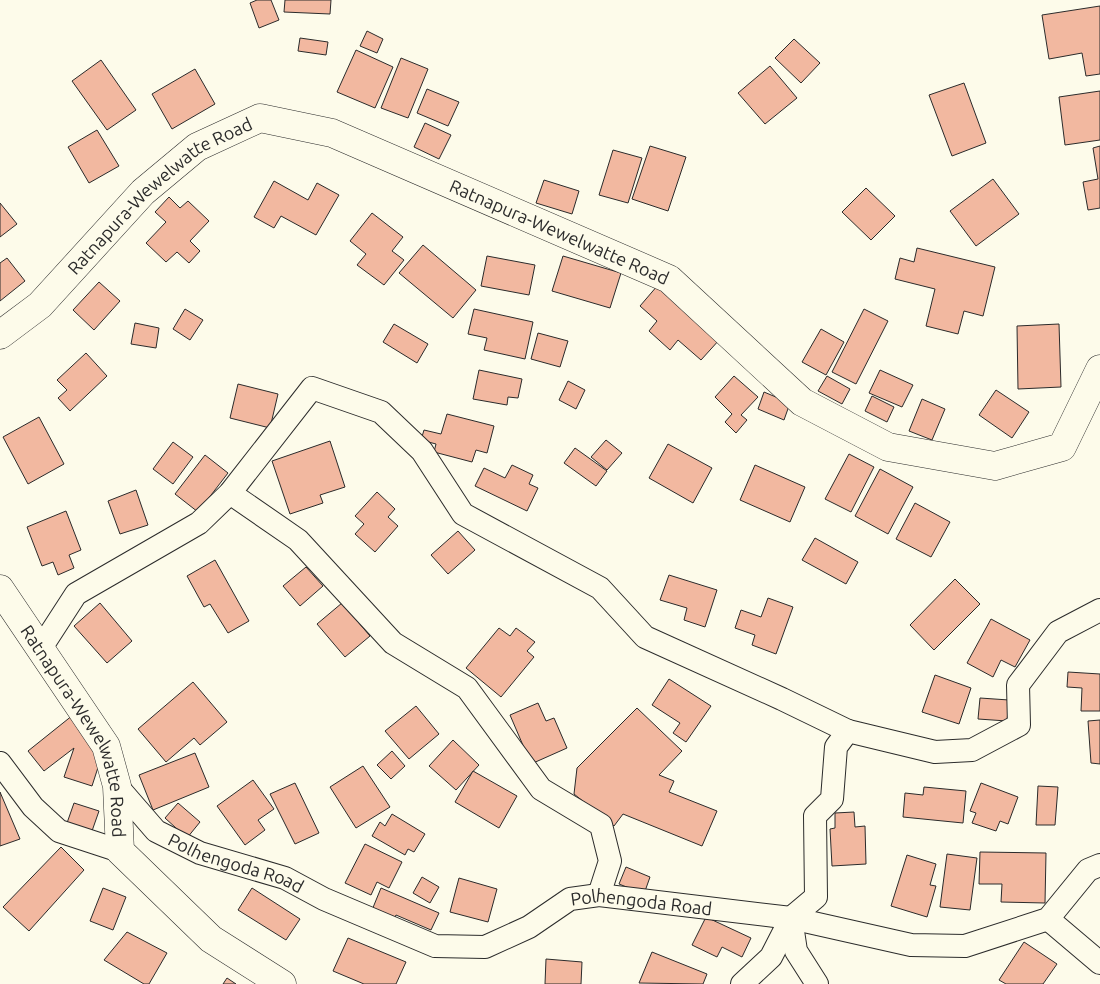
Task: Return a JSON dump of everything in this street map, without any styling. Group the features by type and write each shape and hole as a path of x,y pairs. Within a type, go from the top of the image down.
{"main road":[{"name":"Ratnapura-Wewelwatte Road","path":"0,334 40,305 143,192 197,147 260,118 332,133 669,279 802,402 888,447 995,466 1062,447 1100,369"},
{"name":"Ratnapura-Wewelwatte Road","path":"0,589 106,746 117,786 120,851 211,940 282,984"}],"street":[{"path":"40,648 76,594 200,523 230,493 312,388 381,412 422,451 463,514 600,588 645,638 848,731 935,752 972,750 1019,725 1018,685 1058,632 1100,610"},
{"path":"230,493 298,540 393,643 467,688 541,788 601,825 610,861 599,894"},
{"path":"742,984 771,957 790,918 816,897 815,816 832,799 836,748 848,731"},
{"path":"0,763 33,807 58,831 120,851"},
{"name":"Polhengoda Road","path":"117,786 156,832 200,853 285,878 324,899 435,946 484,947 529,927 570,899 599,894 790,918 911,946 965,946 1048,919"},
{"path":"1100,865 1088,870 1048,919 1100,963"},
{"path":"790,918 796,951 817,984"}],"building":[{"path":"257,0 271,0 279,20 259,28 250,3"},
{"path":"285,0 331,0 330,14 284,12"},
{"path":"1100,6 1100,74 1086,76 1082,53 1049,59 1042,15"},
{"path":"367,31 383,39 377,53 360,46"},
{"path":"300,38 328,42 326,55 298,51"},
{"path":"794,39 820,63 801,83 775,58"},
{"path":"356,50 393,67 375,108 337,92"},
{"path":"401,58 428,69 408,118 381,108"},
{"path":"101,60 136,110 107,130 72,81"},
{"path":"770,66 797,98 765,124 738,93"},
{"path":"195,69 215,104 172,129 152,94"},
{"path":"964,83 986,143 952,156 929,95"},
{"path":"427,89 459,102 448,126 417,113"},
{"path":"1100,91 1100,140 1065,145 1059,97"},
{"path":"425,123 451,135 439,159 414,147"},
{"path":"97,130 119,166 89,183 68,147"},
{"path":"650,146 686,157 668,211 632,199"},
{"path":"1100,146 1100,208 1088,210 1083,182 1098,179 1093,148"},
{"path":"613,150 642,158 628,203 599,195"},
{"path":"993,179 1019,214 976,246 950,211"},
{"path":"544,180 579,191 572,214 536,203"},
{"path":"274,181 308,200 317,183 339,195 316,235 281,216 274,228 254,217"},
{"path":"866,188 895,216 871,240 842,212"},
{"path":"169,197 180,208 188,201 209,221 190,241 200,251 189,263 177,252 166,262 146,243 166,222 155,212"},
{"path":"0,203 17,224 0,237"},
{"path":"372,213 403,237 392,251 404,260 384,285 357,265 366,254 350,241"},
{"path":"423,245 476,290 453,318 399,273"},
{"path":"917,248 995,267 983,316 964,311 958,334 926,326 935,289 895,279 900,258 914,262"},
{"path":"487,256 535,265 529,295 481,286"},
{"path":"563,256 621,273 610,308 552,291"},
{"path":"7,258 25,281 0,301 0,263"},
{"path":"99,282 120,301 94,330 73,310"},
{"path":"658,285 720,339 701,360 678,340 670,350 649,331 657,321 640,306"},
{"path":"185,309 203,320 190,340 173,329"},
{"path":"474,309 533,322 525,359 484,350 487,338 468,334"},
{"path":"864,309 888,321 856,384 832,372"},
{"path":"135,323 159,328 156,348 131,344"},
{"path":"394,324 428,344 417,363 383,342"},
{"path":"1059,324 1061,387 1018,389 1017,326"},
{"path":"821,329 844,342 826,375 802,362"},
{"path":"538,333 568,341 560,367 531,359"},
{"path":"86,353 107,376 70,411 58,398 67,390 57,380"},
{"path":"479,370 522,379 518,398 508,397 507,405 473,399"},
{"path":"880,370 913,385 902,407 869,393"},
{"path":"734,376 758,397 741,415 747,420 736,433 725,422 732,414 715,397"},
{"path":"827,376 850,389 842,404 818,391"},
{"path":"568,381 585,390 576,409 559,400"},
{"path":"238,384 278,394 270,428 230,418"},
{"path":"996,390 1029,412 1012,438 979,415"},
{"path":"764,392 790,403 784,420 758,409"},
{"path":"872,396 894,407 887,422 865,411"},
{"path":"922,399 945,409 932,440 909,431"},
{"path":"447,414 494,426 487,453 476,450 472,462 434,452 436,444 421,440 424,430 441,434"},
{"path":"39,417 64,464 28,484 3,437"},
{"path":"606,440 622,453 607,470 591,457"},
{"path":"330,441 345,487 320,495 323,503 290,514 272,461"},
{"path":"173,442 193,457 173,484 153,469"},
{"path":"668,444 712,468 693,503 649,478"},
{"path":"575,448 607,471 596,486 564,463"},
{"path":"849,454 874,467 851,512 825,499"},
{"path":"205,455 228,473 198,512 175,494"},
{"path":"512,465 533,475 529,484 538,488 527,511 475,486 484,468 505,478"},
{"path":"755,465 805,487 790,522 740,500"},
{"path":"880,469 913,487 888,534 855,516"},
{"path":"136,490 148,525 120,534 108,501"},
{"path":"377,492 395,509 388,517 398,526 375,552 355,534 364,524 355,516"},
{"path":"915,503 950,522 931,557 896,539"},
{"path":"66,511 81,550 69,555 74,568 58,575 53,562 42,566 27,527"},
{"path":"458,531 475,550 448,574 431,555"},
{"path":"815,538 858,562 846,584 802,560"},
{"path":"215,560 249,621 228,633 210,604 204,607 187,576"},
{"path":"306,567 323,586 300,606 283,586"},
{"path":"669,575 717,590 705,627 684,620 687,608 660,600"},
{"path":"955,579 980,604 934,650 910,625"},
{"path":"768,598 793,607 776,654 752,645 755,635 735,628 741,610 761,617"},
{"path":"100,603 132,641 107,663 74,626"},
{"path":"342,603 370,636 345,657 317,624"},
{"path":"991,619 1030,640 1015,667 1001,660 993,677 967,663"},
{"path":"499,628 510,636 516,628 535,642 527,651 534,657 501,697 466,668"},
{"path":"1068,672 1100,674 1100,711 1081,711 1082,688 1067,687"},
{"path":"935,675 971,688 959,724 922,712"},
{"path":"669,679 711,706 686,742 673,733 680,723 652,705"},
{"path":"193,682 227,722 200,745 194,738 166,762 138,729"},
{"path":"980,698 1009,700 1007,721 978,719"},
{"path":"538,703 546,721 554,718 567,748 531,764 510,715"},
{"path":"416,706 439,734 409,759 385,731"},
{"path":"637,708 682,751 659,775 674,781 669,792 717,811 702,846 623,814 614,826 574,794 577,768"},
{"path":"73,715 103,752 92,786 64,777 74,748 44,771 28,751"},
{"path":"1100,720 1100,764 1091,763 1088,721"},
{"path":"453,740 479,765 456,790 429,766"},
{"path":"392,751 405,766 391,779 377,765"},
{"path":"195,753 209,787 153,810 139,775"},
{"path":"363,766 390,807 356,828 330,787"},
{"path":"473,771 517,796 499,828 455,802"},
{"path":"253,780 274,809 258,820 265,830 245,845 217,806"},
{"path":"295,783 319,833 295,844 270,794"},
{"path":"981,783 1018,797 1008,824 1000,821 996,831 972,823 976,813 970,811"},
{"path":"1038,786 1058,787 1055,825 1036,825"},
{"path":"924,787 966,791 963,823 903,817 905,793 923,795"},
{"path":"0,792 20,839 0,846"},
{"path":"74,803 99,811 92,831 67,823"},
{"path":"178,803 200,822 187,838 165,818"},
{"path":"854,812 855,827 865,826 866,864 832,866 830,829 835,828 835,813"},
{"path":"392,814 425,834 414,852 408,849 405,855 372,836 380,822 385,826"},
{"path":"365,844 402,862 389,888 377,882 371,895 345,883"},
{"path":"61,847 84,870 29,931 3,907"},
{"path":"980,852 1046,853 1045,903 1001,902 1002,884 979,884"},
{"path":"947,854 977,858 970,910 940,907"},
{"path":"907,855 936,864 930,885 936,886 927,917 891,906"},
{"path":"626,867 650,877 644,894 619,884"},
{"path":"422,877 439,887 430,903 413,893"},
{"path":"459,878 497,889 488,922 450,912"},
{"path":"103,888 126,897 113,930 90,921"},
{"path":"252,888 300,919 286,940 238,910"},
{"path":"381,888 439,913 431,930 396,915 394,919 372,910"},
{"path":"706,917 751,938 742,957 722,947 717,957 692,945"},
{"path":"127,932 167,953 149,984 144,984 104,960"},
{"path":"348,938 406,962 396,984 364,984 333,971"},
{"path":"1024,942 1057,964 1043,984 1006,984 999,980"},
{"path":"652,952 707,974 703,984 639,983"},
{"path":"546,959 582,962 581,984 545,984"},
{"path":"227,978 236,984 223,984"}]}
